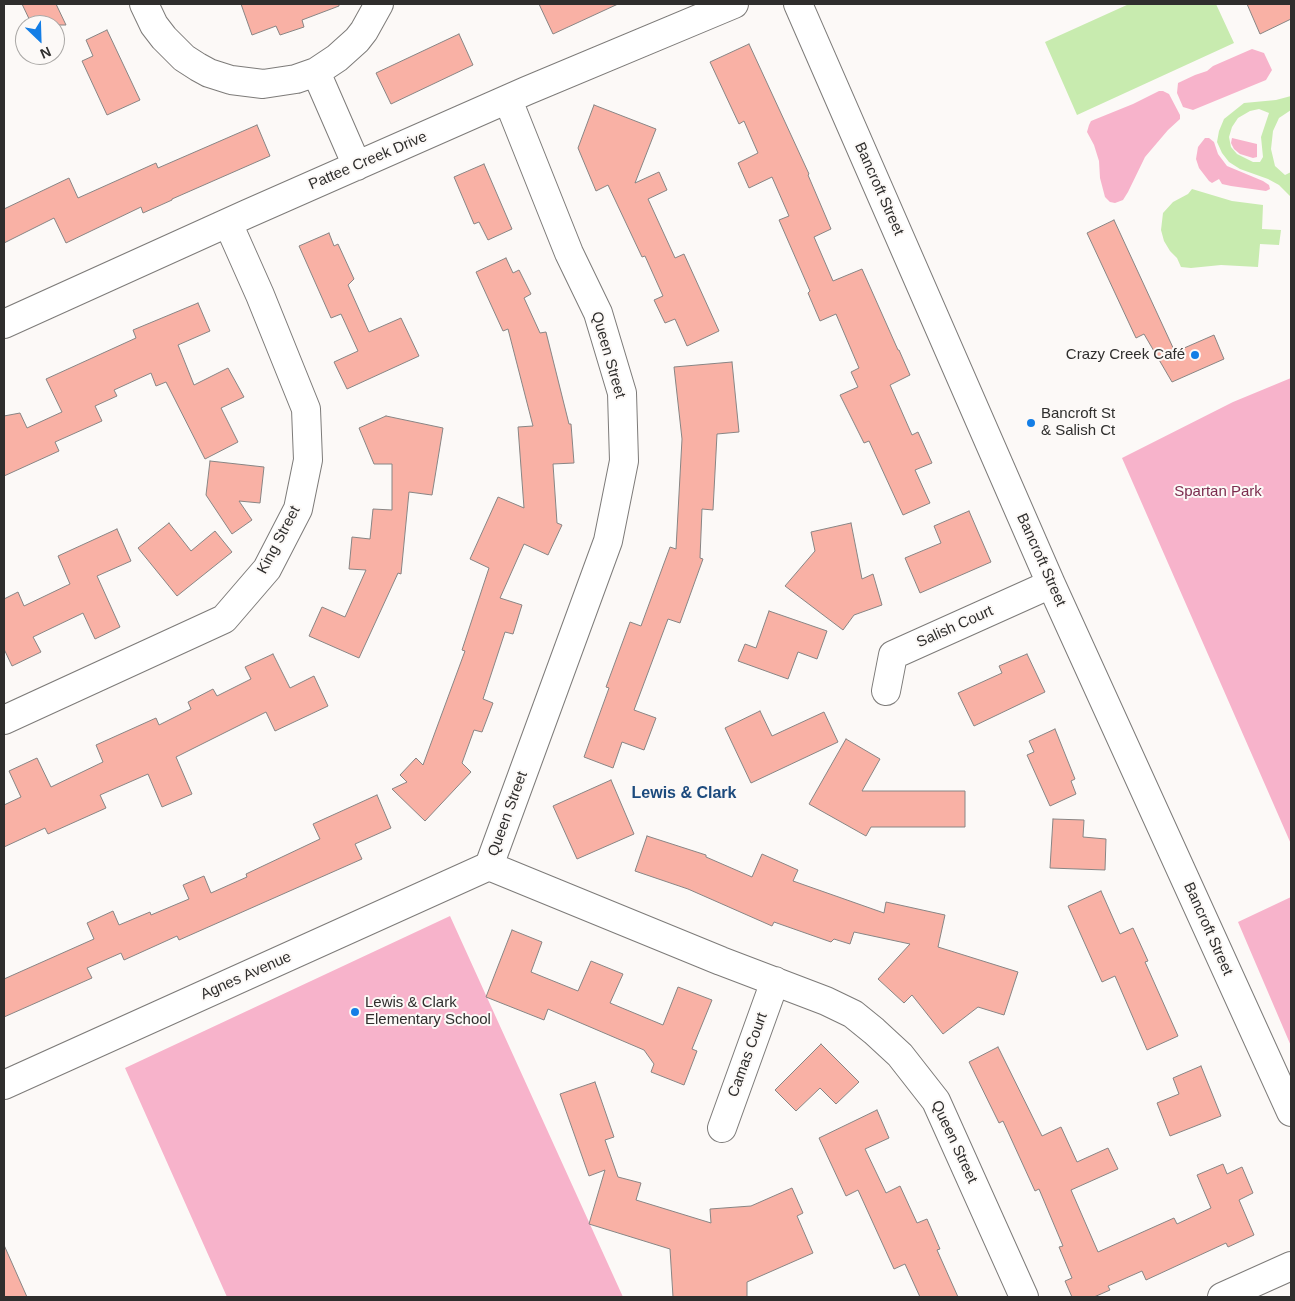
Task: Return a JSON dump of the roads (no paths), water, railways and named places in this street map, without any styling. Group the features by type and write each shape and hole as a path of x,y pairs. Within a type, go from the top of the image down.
{"street":[{"path":"144,4 154,25 168,43 184,58 209,73 231,80 264,84 296,79 316,72 337,58 357,40 371,20 379,4"},
{"name":"Pattee Creek Drive","path":"4,324 357,166 734,4"},
{"name":"Bancroft Street","path":"798,4 1051,584 1291,1112"},
{"path":"316,72 357,166"},
{"name":"Queen Street","path":"508,100 569,253 598,313 622,393 624,461 608,541 489,866 721,961 826,1001 853,1014 900,1054 936,1101 1024,1297"},
{"name":"King Street","path":"4,720 224,619 267,569 298,510 308,460 306,409 260,295 228,223"},
{"name":"Salish Court","path":"886,691 893,655 1051,584"},
{"name":"Agnes Avenue","path":"4,1085 489,866"},
{"name":"Camas Court","path":"722,1128 775,981"},
{"path":"1222,1297 1291,1266"}],"place":[{"name":"Crazy Creek Café","path":"1195,355"},
{"name":"Bancroft St & Salish Ct","path":"1031,423"},
{"name":"Lewis & Clark Elementary School","path":"355,1012"}],"district":[{"name":"Lewis & Clark","path":"684,794"}],"park label":[{"name":"Spartan Park","path":"1218,492"}]}
